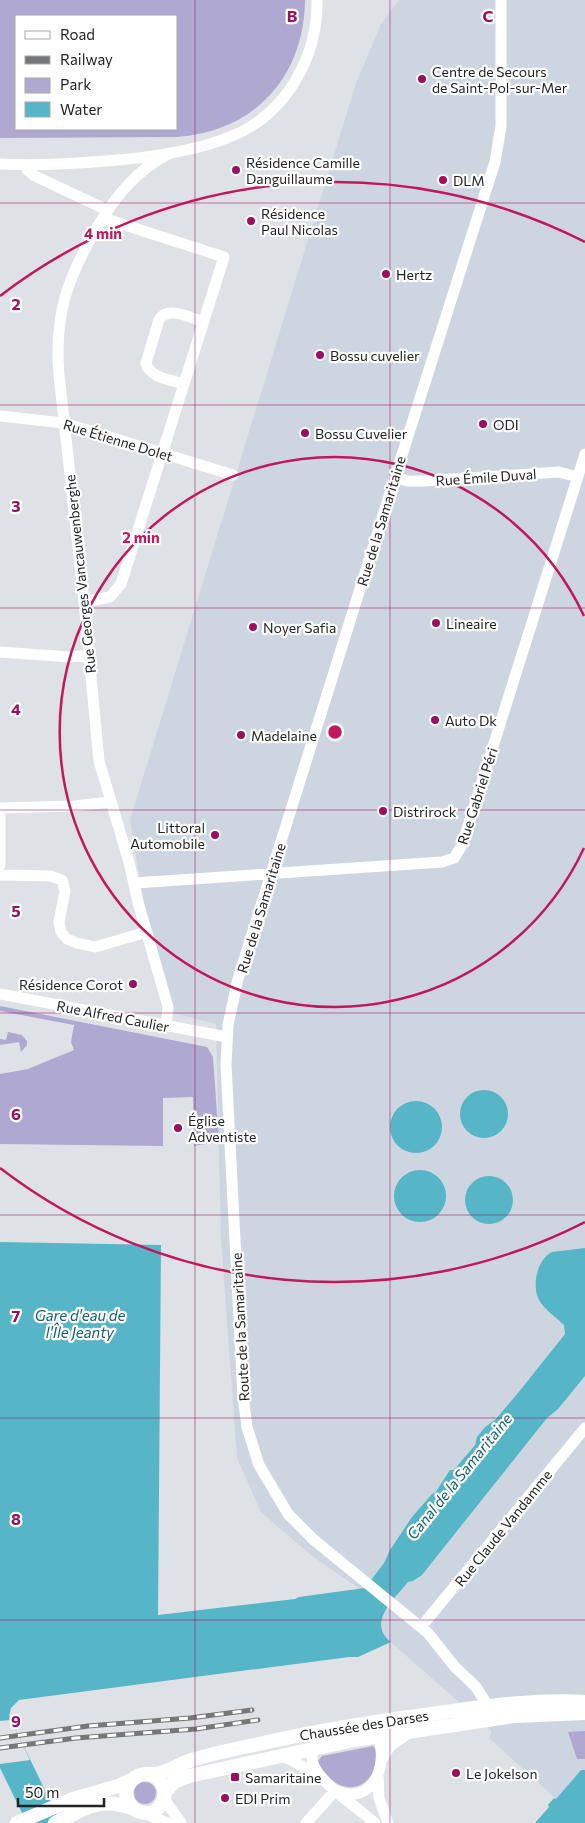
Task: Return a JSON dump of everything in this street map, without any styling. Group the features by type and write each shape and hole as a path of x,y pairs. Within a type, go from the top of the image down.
{"main road":[{"name":"Chaussée des Darses","path":"148,1774 166,1772 194,1759 331,1728 367,1722 540,1701 585,1702"},
{"name":"Chaussée des Darses","path":"164,1795 174,1782 189,1776 314,1748 378,1736 522,1715 585,1713"},
{"path":"55,1823 89,1806 106,1803 138,1811 155,1810 161,1805 164,1795 162,1784 159,1780 148,1774 138,1775 127,1786 126,1796 129,1804 138,1811"},
{"path":"18,1822 63,1803 132,1780"}],"street":[{"path":"0,164 30,166 124,160 170,153 210,144 232,136 252,125 272,110 290,88 304,64 315,32 317,0"},
{"name":"Rue de la Samaritaine","path":"227,1037 238,979 496,162 501,126 501,0"},
{"name":"Rue Georges Vancauwenberghe","path":"166,1026 168,1007 99,761 58,357 62,305 74,268 119,193 141,171 170,153"},
{"path":"30,166 27,170 34,176 105,214 224,258 120,587 108,598 84,602"},
{"path":"184,384 153,374 147,366 146,363 159,320 163,315 169,313 204,322"},
{"name":"Rue Étienne Dolet","path":"0,416 64,423 234,475"},
{"name":"Rue Gabriel Péri","path":"134,882 442,862 451,860 458,854 585,454"},
{"name":"Rue Émile Duval","path":"395,477 407,481 424,481 559,472 578,478"},
{"path":"0,652 70,657 89,655"},
{"path":"0,808 74,806 111,802"},
{"path":"0,813 0,865"},
{"path":"0,875 50,876 62,880 65,891 59,922 64,936 72,941 96,947 147,932"},
{"name":"Rue Alfred Caulier","path":"0,994 227,1037"},
{"name":"Route de la Samaritaine","path":"227,1037 226,1074 242,1386 247,1427 259,1465 284,1508 308,1534 421,1627"},
{"name":"Rue Claude Vandamme","path":"421,1627 585,1428"},
{"path":"421,1627 476,1687 488,1706"},
{"path":"367,1722 372,1726 380,1742 379,1798 388,1823"},
{"path":"331,1728 319,1739 314,1748 314,1770 335,1791 375,1823"},
{"path":"381,1761 390,1746 401,1737 413,1731"},
{"path":"280,1755 319,1776"},
{"path":"335,1791 352,1794 363,1791 373,1784 378,1775"},
{"path":"306,1823 335,1791"},
{"path":"164,1795 181,1823"},
{"path":"138,1811 168,1823"}],"shaded area":[{"path":"399,0 585,0 585,1770 581,1770 556,1799 489,1738 491,1730 387,1639 381,1630 380,1622 387,1608 312,1556 261,1512 237,1458 221,1240 216,1024 162,1010 130,820 356,83 381,24"}],"green space":[{"path":"0,0 305,0 302,28 295,53 284,76 269,95 251,112 229,124 205,133 177,137 0,138"},
{"path":"0,1006 207,1047 213,1057 219,1142 194,1146 193,1097 163,1098 163,1146 0,1144 0,1074 28,1069 74,1050 71,1042 74,1025 0,1011"},
{"path":"8,1032 22,1035 27,1041 27,1045 21,1052 19,1042 0,1045 0,1039 6,1040"},
{"path":"585,1731 585,1759 577,1759 568,1732"},
{"path":"373,1746 377,1751 374,1769 365,1782 358,1786 342,1786 334,1782 327,1776 318,1761 322,1756"},
{"path":"145,1782 153,1785 156,1793 153,1801 145,1804 137,1801 134,1793 137,1785"}],"water":[{"path":"479,1090 489,1090 501,1097 508,1109 508,1119 501,1131 489,1138 479,1138 471,1134 464,1127 460,1119 460,1109 464,1101 471,1094"},
{"path":"416,1101 426,1103 434,1109 440,1117 442,1127 440,1137 434,1145 426,1151 416,1153 406,1151 398,1145 392,1137 390,1127 392,1117 398,1109 406,1103"},
{"path":"420,1170 430,1172 438,1178 444,1186 446,1196 444,1206 438,1214 430,1220 420,1222 410,1220 402,1214 396,1206 394,1196 396,1186 402,1178 410,1172"},
{"path":"484,1176 494,1176 506,1183 513,1195 513,1205 506,1217 494,1224 484,1224 476,1220 469,1213 465,1205 465,1195 469,1187 476,1180"},
{"name":"Gare d'eau de l'Île Jeanty","path":"0,1242 161,1245 158,1615 295,1599 365,1588 384,1563 390,1550 412,1517 435,1493 450,1470 454,1470 475,1445 477,1437 485,1427 495,1420 565,1334 564,1325 542,1304 536,1289 536,1277 540,1265 547,1255 552,1252 585,1248 585,1376 558,1409 547,1418 422,1575 408,1582 390,1603 382,1619 381,1627 384,1635 391,1642 358,1657 19,1700 11,1708 9,1716 61,1823 27,1823 0,1768"},
{"path":"581,1770 585,1770 585,1823 535,1823 554,1798 556,1799"}],"pier":[{"path":"11,1720 30,1760 0,1764 0,1721"}],"railway":[{"path":"0,1738 88,1726 190,1718 252,1710"},
{"path":"0,1748 76,1738 196,1729 258,1720"}],"place":[{"name":"Centre de Secours de Saint-Pol-sur-Mer","path":"422,79"},
{"name":"Résidence Camille Danguillaume","path":"236,170"},
{"name":"DLM","path":"443,180"},
{"name":"Résidence Paul Nicolas","path":"251,221"},
{"name":"Hertz","path":"386,274"},
{"name":"Bossu cuvelier","path":"320,355"},
{"name":"ODI","path":"483,424"},
{"name":"Bossu Cuvelier","path":"305,433"},
{"name":"Lineaire","path":"436,623"},
{"name":"Noyer Safia","path":"253,627"},
{"name":"Auto Dk","path":"435,720"},
{"name":"Madelaine","path":"241,735"},
{"name":"Distrirock","path":"383,811"},
{"name":"Littoral Automobile","path":"215,835"},
{"name":"Résidence Corot","path":"133,984"},
{"name":"Église Adventiste","path":"178,1128"},
{"name":"Le Jokelson","path":"456,1773"},
{"name":"Samaritaine","path":"235,1777"},
{"name":"EDI Prim","path":"225,1798"}],"water label":[{"name":"Canal de la Samaritaine","path":"459,1476"}]}
